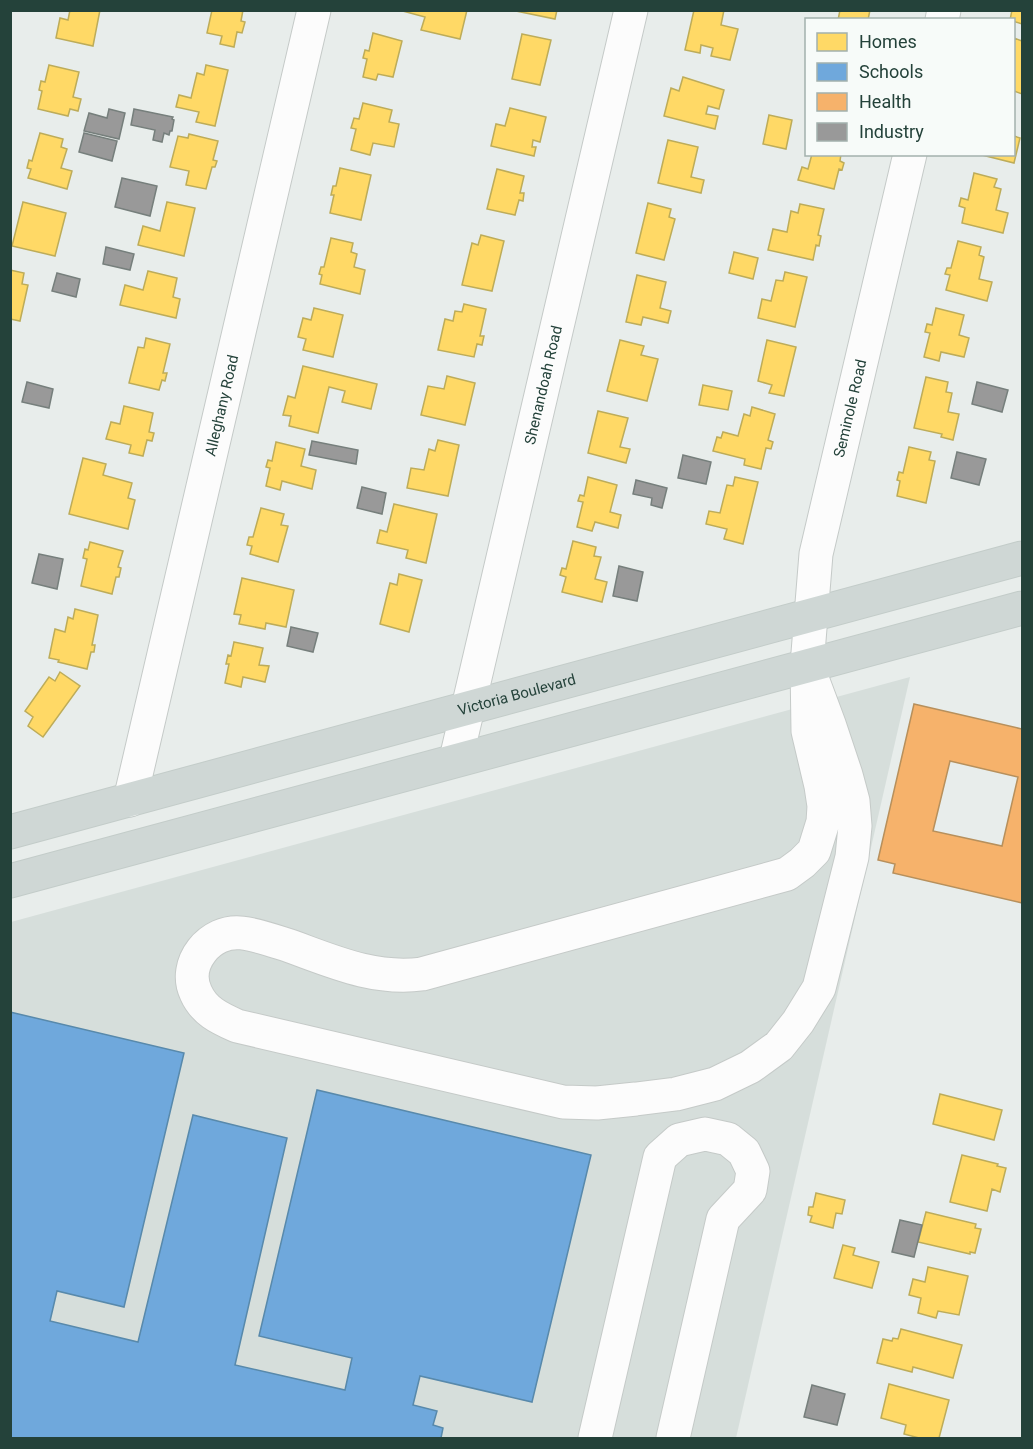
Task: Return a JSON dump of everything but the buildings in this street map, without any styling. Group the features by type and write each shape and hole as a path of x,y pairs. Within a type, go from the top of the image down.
{"main road":[{"name":"Victoria Boulevard","path":"10,832 1023,558"},
{"path":"10,881 1023,608"}],"street":[{"name":"Alleghany Road","path":"130,800 314,10"},
{"name":"Shenandoah Road","path":"456,759 631,10"},
{"name":"Seminole Road","path":"807,665 829,724 853,801 855,826 852,857 819,988 798,1022 779,1046 750,1067 715,1084 676,1094 597,1103 563,1102 237,1026 217,1017 201,1005 193,987 193,968 200,951 218,937 239,932 263,937 353,968 381,975 422,974 787,874 814,851 823,822 824,806 808,730 807,665 816,554 910,156"},
{"path":"595,1438 660,1157 679,1140 705,1134 728,1139 744,1152 753,1171 750,1190 723,1220 674,1438"}],"shaded area":[{"path":"910,677 736,1438 11,1438 11,922"}]}
